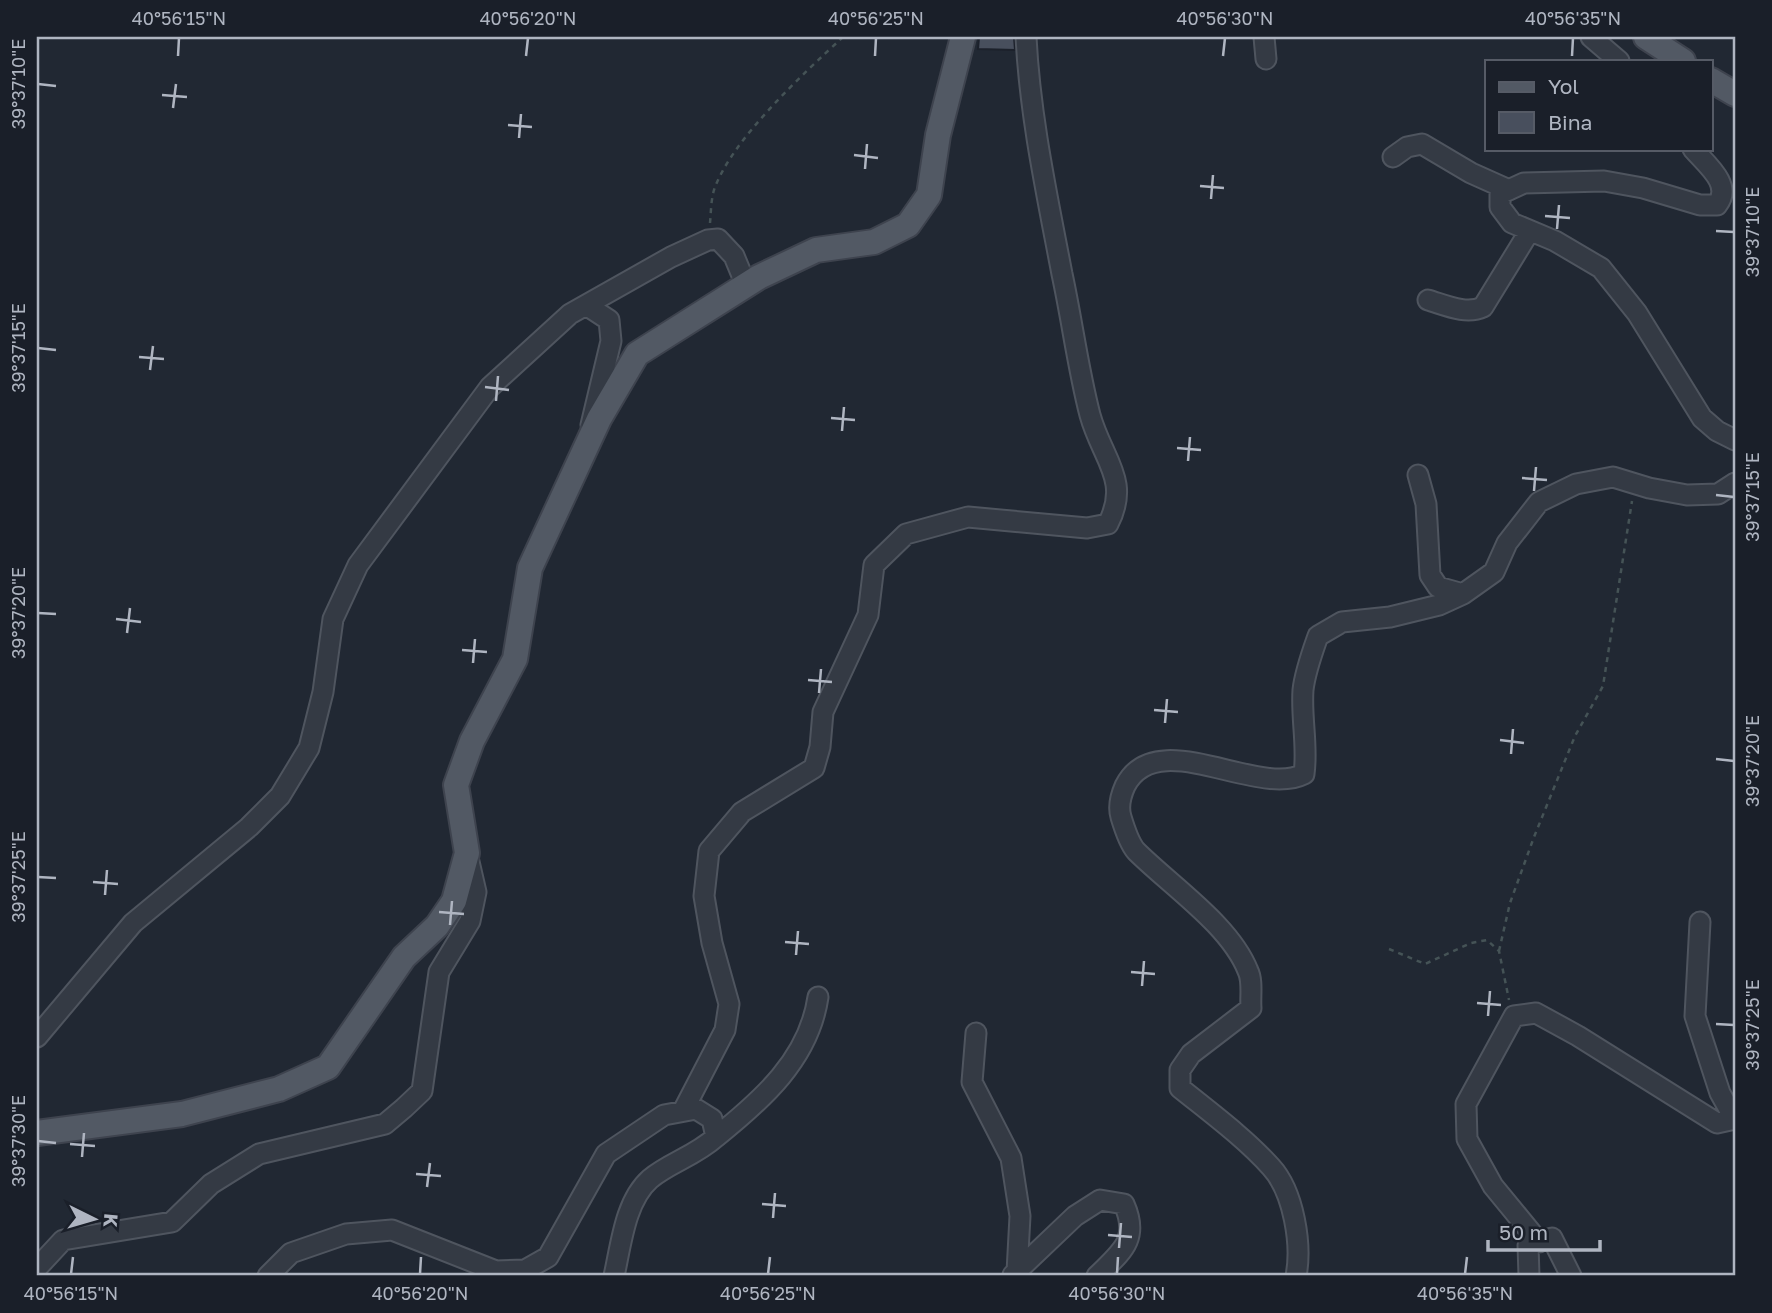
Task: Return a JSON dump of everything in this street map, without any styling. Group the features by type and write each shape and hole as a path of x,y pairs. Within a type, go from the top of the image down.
{"main road":[{"path":"37,1133 183,1114 279,1089 328,1067 404,957 438,926 454,901 467,853 456,785 472,741 515,659 530,568 588,443 637,354 746,285 816,250 874,242 908,225 929,195 938,135 963,37"},
{"path":"1646,37 1681,60"},
{"path":"1712,81 1735,94"}],"street":[{"path":"683,1111 725,1030 729,1004 712,943 704,896 709,851 743,812 814,768 820,747 824,712 868,615 874,565 906,534 968,517 1087,528 1108,524 1118,506 1119,484 1110,469 1091,416 1060,262 1028,95 1026,37"},
{"path":"1264,37 1266,59"},
{"path":"1591,37 1618,60"},
{"path":"1393,157 1407,148 1422,144 1471,173 1509,190"},
{"path":"1694,150 1724,187 1724,197 1717,205 1700,205 1643,188 1604,181 1524,183 1500,194 1500,207 1512,223 1555,241 1601,268 1637,313 1702,418 1717,431 1735,440"},
{"path":"1428,300 1458,309 1476,310 1483,307 1529,232"},
{"path":"37,1037 133,923 249,827 280,796 309,748 323,692 333,619 358,565 490,387 570,314 708,240 718,239 734,256 746,285"},
{"path":"586,305 610,320 611,341 597,391 588,443"},
{"path":"1418,475 1426,503 1430,575 1438,587 1463,594"},
{"path":"1296,1276 1300,1253 1295,1217 1273,1169 1180,1088 1180,1070 1191,1054 1251,1008 1250,973 1229,939 1133,848 1120,814 1121,794 1130,777 1147,765 1177,760 1265,778 1295,779 1304,774 1307,753 1303,732 1303,689 1318,636 1342,622 1391,617 1439,606 1463,594 1494,572 1507,543 1539,502 1577,484 1613,477 1687,495 1718,494 1735,483"},
{"path":"37,1268 63,1240 172,1222 211,1184 259,1154 384,1124 413,1100 422,1091 439,972 470,921 476,892 467,853"},
{"path":"1539,1242 1493,1186 1467,1139 1466,1104 1514,1016 1536,1013 1578,1036 1717,1124 1735,1119 1720,1093 1695,1016 1700,922"},
{"path":"614,1276 630,1209 650,1179 698,1153 759,1102 803,1047 815,1020 818,997"},
{"path":"976,1033 972,1082 1011,1158 1020,1216 1014,1274"},
{"path":"268,1276 291,1253 346,1234 392,1230 496,1271 525,1270 548,1257 606,1154 664,1115 683,1111 696,1109 712,1119 716,1137"},
{"path":"1014,1274 1075,1216 1100,1200 1124,1204 1131,1221 1128,1244 1097,1276"},
{"path":"1529,1276 1528,1245 1552,1238 1571,1276"}],"path":[{"path":"708,240 714,191 734,155 787,91 843,37"},
{"path":"1514,1016 1503,982 1499,951 1510,903 1534,837 1576,736 1603,686 1634,484"},
{"path":"1389,948 1425,964 1471,943 1487,940 1499,951"}],"building":[{"path":"979,37 1014,37 1015,50 978,49"}]}
